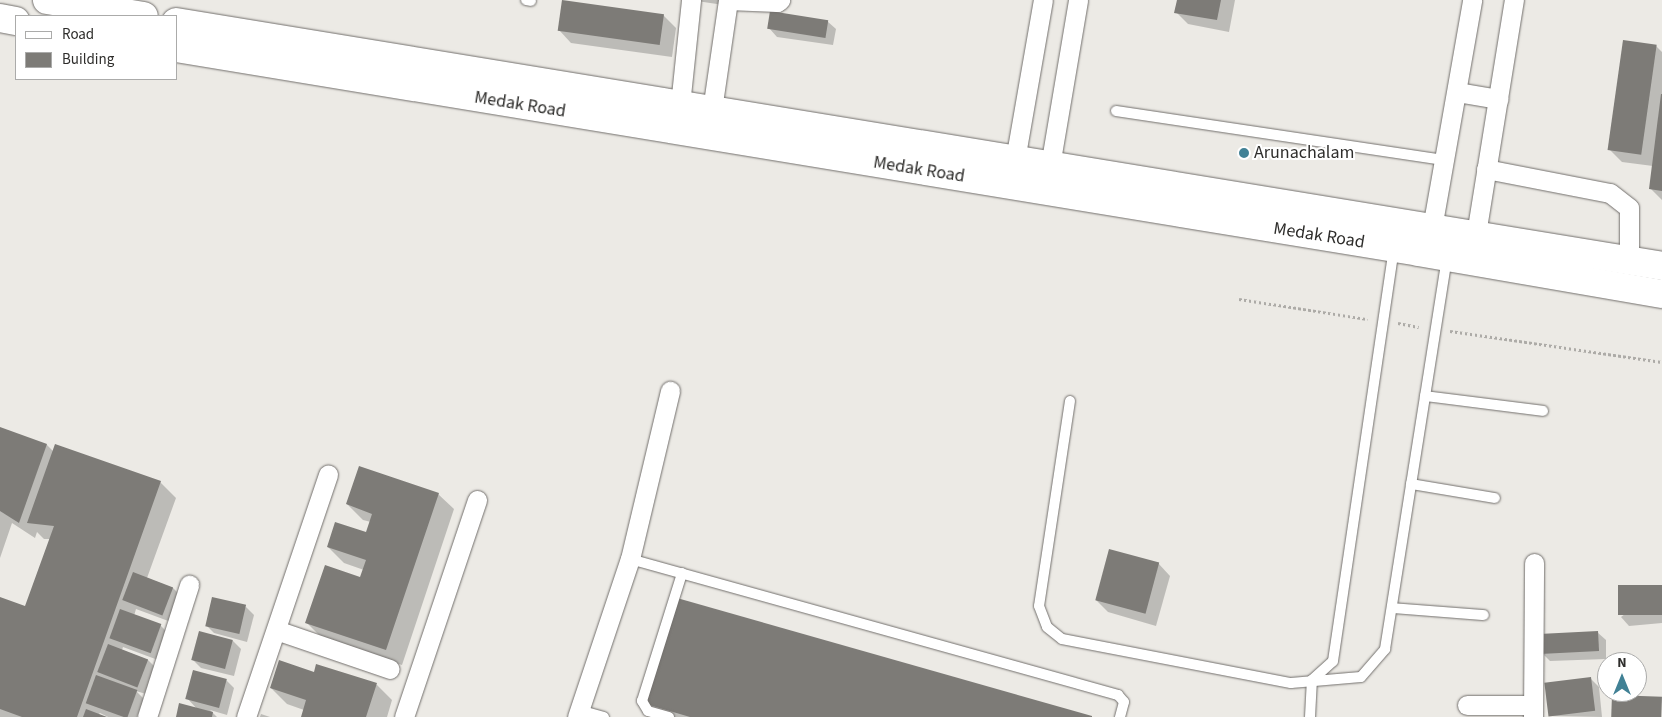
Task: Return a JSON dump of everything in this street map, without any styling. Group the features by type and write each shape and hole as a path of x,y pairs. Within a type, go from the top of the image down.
{"main road":[{"path":"47,0 138,15"},
{"path":"0,18 15,21"},
{"name":"Medak Road","path":"178,23 282,52 1662,294"},
{"name":"Medak Road","path":"178,48 282,52 680,105 1662,266"}],"street":[{"path":"680,105 691,0"},
{"path":"724,0 776,2 780,0"},
{"path":"712,110 728,0"},
{"path":"1015,160 1043,0"},
{"path":"1050,166 1078,0"},
{"path":"1432,228 1472,0"},
{"path":"1476,234 1514,0"},
{"path":"1457,92 1498,99"},
{"path":"1486,169 1610,193 1629,208 1629,260"},
{"path":"578,713 630,559 670,390"},
{"path":"246,717 328,476"},
{"path":"404,717 477,500"},
{"path":"1467,705 1533,711 1534,564"},
{"path":"147,717 189,585"},
{"path":"276,630 390,669"}],"lane":[{"path":"1116,111 1445,160"},
{"path":"1310,717 1312,680 1333,661 1395,248"},
{"path":"1070,401 1039,606 1047,627 1062,639 1291,684 1312,680 1361,677 1386,649 1447,257"},
{"path":"1425,396 1543,411"},
{"path":"1411,484 1495,498"},
{"path":"630,559 1118,694 1124,702 1120,717"},
{"path":"669,717 648,711 642,701 682,573"},
{"path":"1392,608 1484,614"},
{"path":"578,713 604,717"}],"building":[{"path":"562,0 664,14 660,45 558,31"},
{"path":"1177,0 1221,0 1217,20 1174,13"},
{"path":"770,11 828,20 825,38 767,29"},
{"path":"1623,40 1657,45 1641,155 1608,150"},
{"path":"1662,94 1662,191 1649,189"},
{"path":"0,427 47,444 19,523 0,511"},
{"path":"55,444 161,481 77,717 22,717 0,709 0,597 25,606 54,526 27,523"},
{"path":"359,466 439,493 386,650 305,623 325,565 360,577 366,560 327,547 335,522 366,532 372,514 346,504"},
{"path":"1109,549 1159,562 1146,614 1095,600"},
{"path":"133,572 173,587 162,615 122,600"},
{"path":"1618,585 1662,585 1662,615 1618,615"},
{"path":"212,597 246,605 239,634 205,626"},
{"path":"677,598 1092,717 690,717 646,704"},
{"path":"120,609 161,624 151,653 109,638"},
{"path":"199,631 233,640 225,669 191,660"},
{"path":"1598,631 1599,651 1540,654 1539,634"},
{"path":"108,644 148,659 137,687 97,672"},
{"path":"279,660 314,672 316,664 377,683 366,717 301,717 306,700 270,688"},
{"path":"193,670 227,679 219,708 185,699"},
{"path":"96,675 137,690 128,717 86,703"},
{"path":"1591,677 1595,711 1548,716 1544,683"},
{"path":"1647,696 1662,697 1661,717 1611,717 1612,702 1647,702"},
{"path":"179,703 213,712 212,717 176,717"},
{"path":"86,709 107,717 83,717"}],"place":[{"name":"Arunachalam","path":"1244,153"}]}
